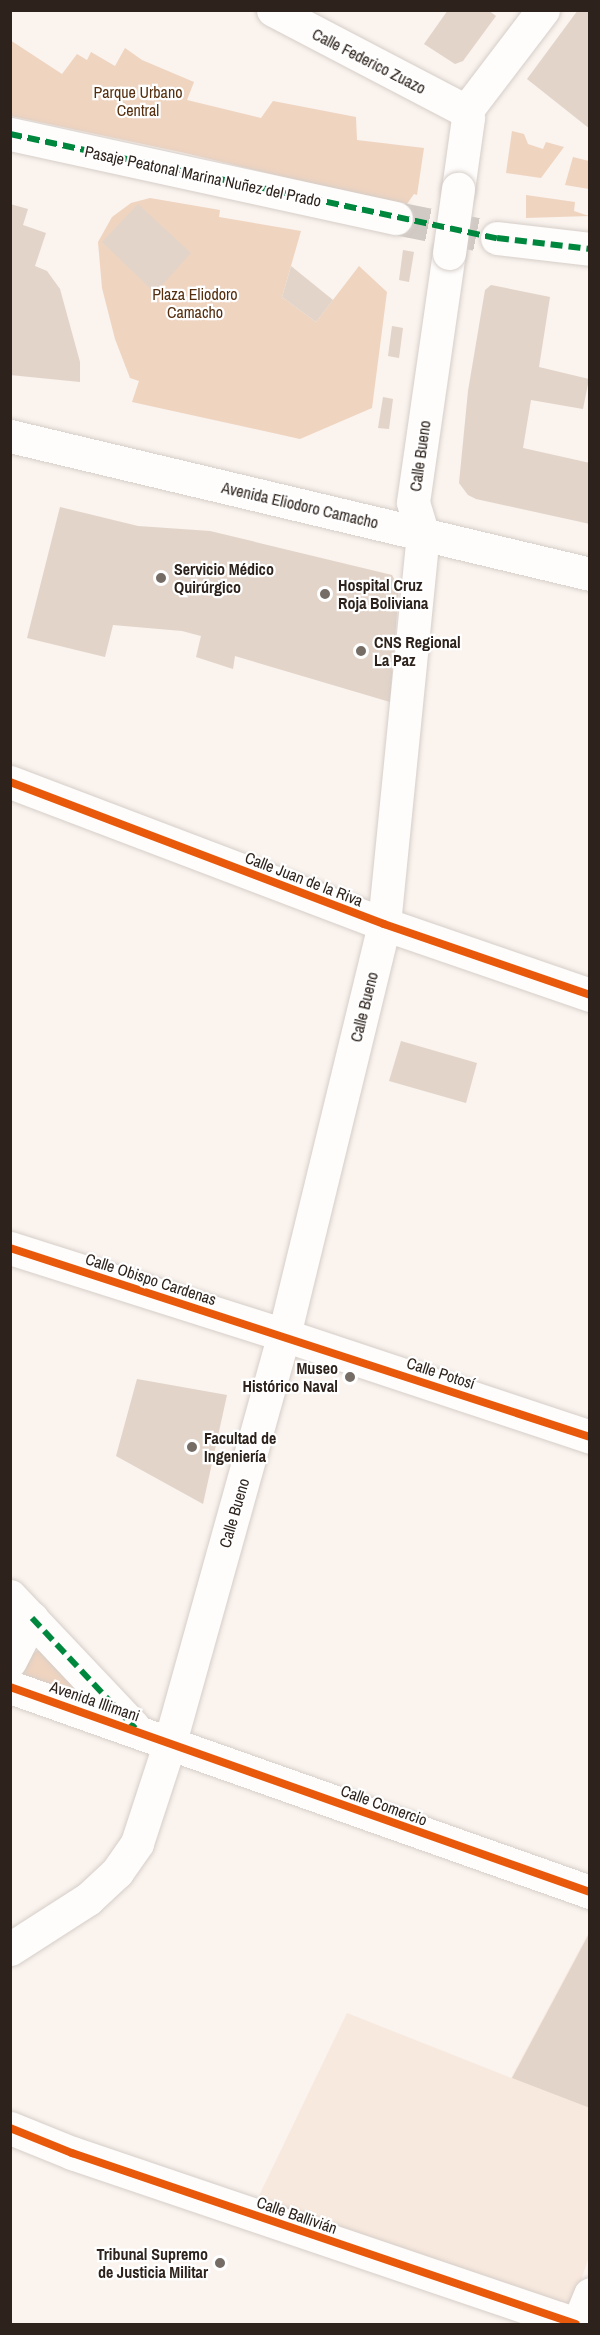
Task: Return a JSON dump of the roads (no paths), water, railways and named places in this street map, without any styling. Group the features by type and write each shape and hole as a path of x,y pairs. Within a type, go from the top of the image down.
{"street":[{"name":"Calle Federico Zuazo","path":"273,10 466,111"},
{"path":"466,111 543,10"},
{"name":"Calle Bueno","path":"10,1949 88,1899 117,1872 137,1843 170,1742 284,1335 384,924 423,535 413,502 468,118 466,111"},
{"name":"Pasaje Peatonal Marina Nuñez del Prado","path":"10,134 396,218"},
{"path":"496,238 590,249"},
{"name":"Avenida Eliodoro Camacho","path":"10,436 590,574"},
{"path":"380,524 399,517 413,502"},
{"name":"Calle Juan de la Riva","path":"10,782 384,924 590,995"},
{"name":"Calle Obispo Cardenas","path":"10,1248 284,1335"},
{"name":"Calle Potosí","path":"284,1335 590,1437"},
{"path":"10,1661 21,1607"},
{"path":"21,1607 137,1730"},
{"name":"Avenida Illimani","path":"10,1687 170,1742"},
{"name":"Calle Comercio","path":"170,1742 590,1892"},
{"name":"Calle Ballivián","path":"10,2128 72,2152 577,2325"},
{"path":"577,2325 590,2294"}],"tunnel":[{"path":"396,218 497,238"}],"place":[{"name":"Servicio Médico Quirúrgico","path":"161,578"},
{"name":"Hospital Cruz Roja Boliviana","path":"325,594"},
{"name":"CNS Regional La Paz","path":"361,651"},
{"name":"Museo Histórico Naval","path":"350,1377"},
{"name":"Facultad de Ingeniería","path":"192,1447"},
{"name":"Tribunal Supremo de Justicia Militar","path":"220,2263"}],"park label":[{"name":"Parque Urbano Central","path":"138,101"},
{"name":"Plaza Eliodoro Camacho","path":"195,303"}]}
